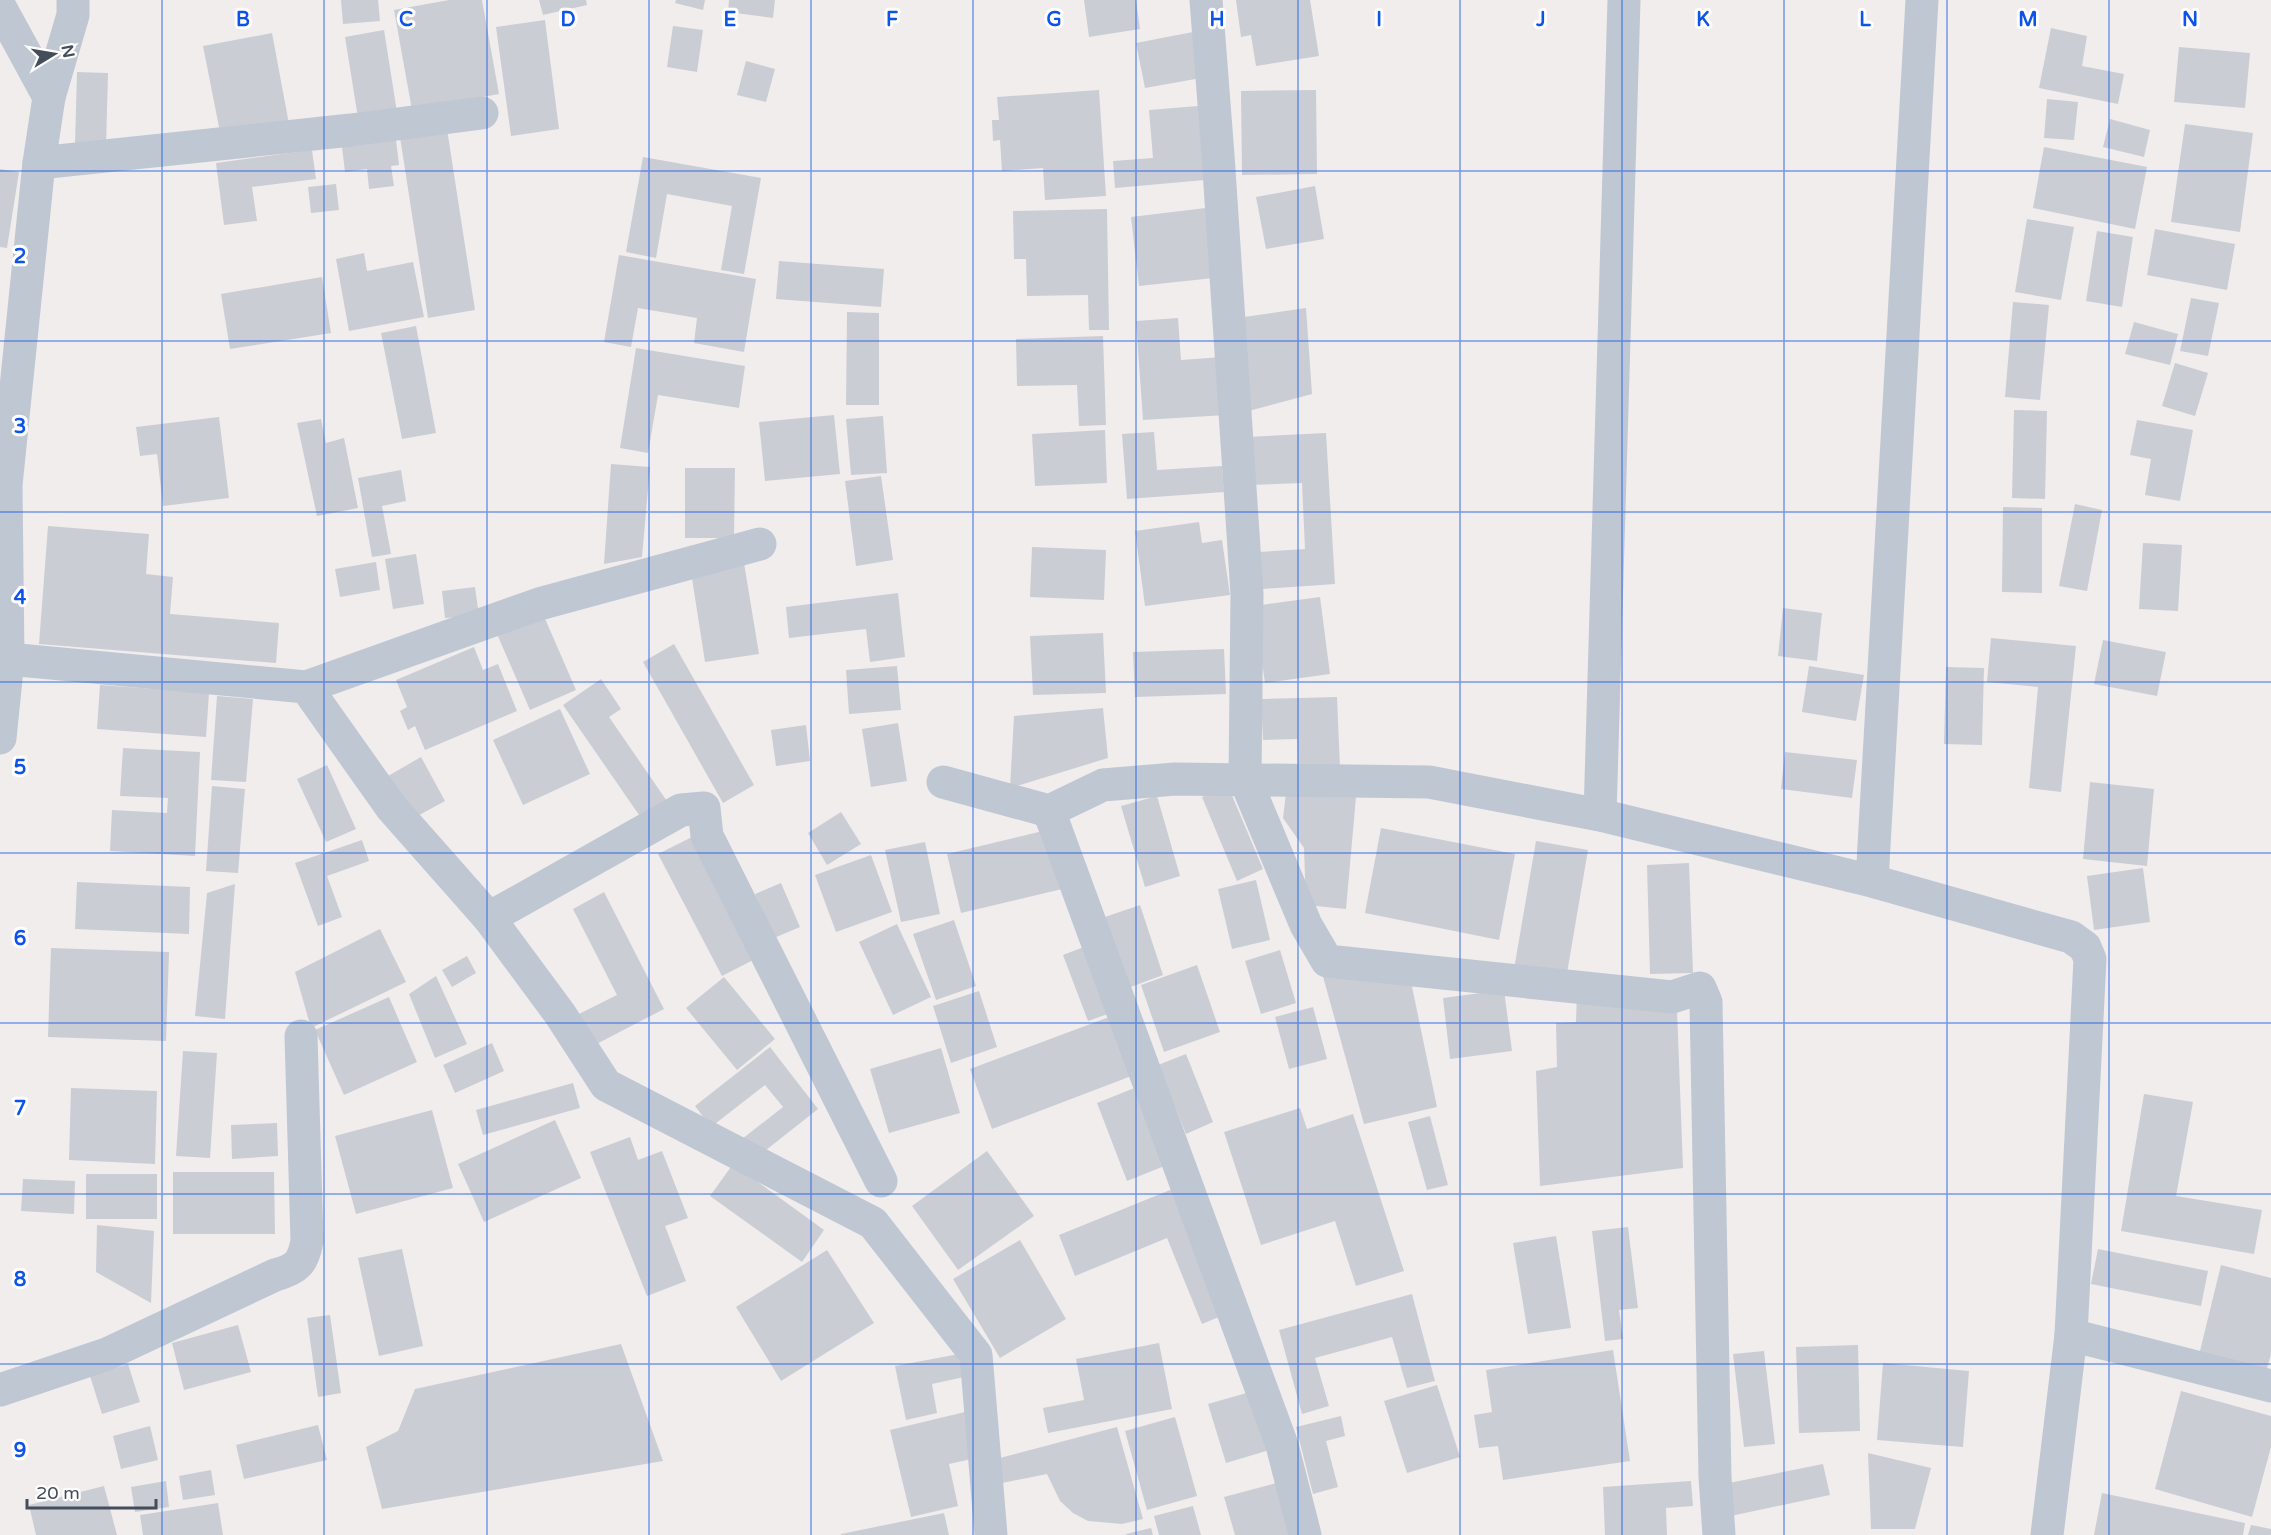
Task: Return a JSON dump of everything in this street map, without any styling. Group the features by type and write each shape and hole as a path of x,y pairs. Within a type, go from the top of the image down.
{"street":[{"path":"0,738 8,659 3,485 39,163 50,97 73,15 74,0"},
{"path":"1206,0 1246,594 1245,779 1306,925 1327,961 1672,997 1700,988 1706,1002 1715,1465 1719,1535"},
{"path":"1600,815 1624,0"},
{"path":"1872,881 1922,0"},
{"path":"0,7 50,97"},
{"path":"39,163 351,130 482,113"},
{"path":"8,659 306,687 539,604 759,544"},
{"path":"306,687 391,807 489,918 560,1014 606,1086 873,1223 976,1355 991,1535"},
{"path":"943,782 1049,811 1102,784 1175,779 1429,782 1600,815 1872,881 2071,937 2085,947 2090,959 2071,1335 2047,1535"},
{"path":"489,918 681,810 704,807 707,836 881,1181"},
{"path":"1049,811 1282,1445 1305,1535"},
{"path":"0,1390 107,1354 298,1264 304,1254 307,1241 301,1036"},
{"path":"2071,1335 2271,1386"}],"building":[{"path":"341,0 378,0 380,21 343,24"},
{"path":"449,0 482,0 499,94 412,110 394,10"},
{"path":"539,0 586,0 587,5 543,15"},
{"path":"676,0 705,0 703,10 675,3"},
{"path":"729,0 775,0 773,18 728,12"},
{"path":"1084,0 1136,0 1140,29 1089,37"},
{"path":"1236,0 1310,0 1319,56 1256,66 1251,35 1241,37"},
{"path":"545,20 559,129 511,136 496,27"},
{"path":"673,26 703,30 697,72 667,67"},
{"path":"2051,28 2087,36 2082,66 2124,74 2118,104 2039,88"},
{"path":"384,30 397,112 358,118 345,37"},
{"path":"1193,32 1201,78 1145,88 1136,43"},
{"path":"272,33 289,124 221,137 203,46"},
{"path":"2179,47 2250,53 2245,108 2174,102"},
{"path":"746,61 775,69 766,102 737,95"},
{"path":"77,72 108,73 106,146 75,144"},
{"path":"1099,90 1106,196 1045,200 1043,168 1002,171 1000,140 993,141 992,120 999,120 997,97"},
{"path":"1316,90 1317,174 1242,175 1241,91"},
{"path":"2047,99 2078,102 2074,140 2044,138"},
{"path":"1198,106 1205,180 1115,188 1113,161 1153,158 1149,110"},
{"path":"2110,119 2150,130 2144,157 2103,147"},
{"path":"2185,124 2253,133 2240,232 2171,222"},
{"path":"447,129 475,310 428,318 400,137"},
{"path":"396,140 399,165 391,166 394,186 369,189 367,169 345,172 342,147"},
{"path":"2044,147 2147,167 2135,229 2033,208"},
{"path":"312,150 316,179 252,187 257,221 224,225 216,163"},
{"path":"643,157 761,178 744,274 721,270 732,206 667,194 656,258 626,252"},
{"path":"0,169 19,172 7,248 0,247"},
{"path":"336,184 339,210 311,213 308,187"},
{"path":"1315,186 1324,239 1266,249 1256,197"},
{"path":"1214,207 1223,277 1139,286 1131,217"},
{"path":"1107,209 1109,330 1089,330 1088,295 1027,296 1026,259 1014,259 1013,211"},
{"path":"2027,219 2074,227 2061,300 2015,292"},
{"path":"2155,229 2235,244 2227,290 2147,275"},
{"path":"2097,231 2133,237 2122,307 2086,301"},
{"path":"364,253 367,271 413,262 424,317 349,331 336,259"},
{"path":"619,255 756,279 744,352 694,343 697,318 638,308 631,347 604,342"},
{"path":"779,261 884,269 881,307 776,299"},
{"path":"322,277 331,333 230,349 221,294"},
{"path":"2191,298 2219,303 2208,356 2180,351"},
{"path":"2013,302 2049,305 2040,400 2005,397"},
{"path":"1306,308 1312,394 1245,412 1230,319"},
{"path":"847,312 879,313 879,405 846,405"},
{"path":"1178,318 1181,360 1222,357 1226,415 1143,420 1136,321"},
{"path":"2134,322 2178,334 2170,365 2125,354"},
{"path":"416,326 436,433 402,439 381,333"},
{"path":"1103,336 1106,425 1079,426 1077,385 1017,386 1016,339"},
{"path":"636,348 745,366 739,408 658,395 648,453 620,448"},
{"path":"2175,363 2208,373 2195,416 2162,406"},
{"path":"2014,410 2047,411 2045,499 2012,498"},
{"path":"834,415 840,474 765,481 759,422"},
{"path":"883,416 887,473 851,475 846,419"},
{"path":"219,417 229,498 163,506 157,454 140,456 136,427"},
{"path":"321,419 326,443 344,438 358,508 317,516 297,423"},
{"path":"2137,420 2193,430 2180,501 2145,495 2151,459 2130,455"},
{"path":"1105,430 1107,483 1035,486 1032,434"},
{"path":"1154,432 1157,470 1222,466 1224,492 1127,499 1122,434"},
{"path":"1326,433 1335,584 1262,589 1259,552 1305,549 1302,483 1250,485 1247,437"},
{"path":"611,464 650,467 642,557 604,564"},
{"path":"685,468 735,468 734,538 685,538"},
{"path":"401,470 406,501 382,506 391,554 372,557 358,478"},
{"path":"881,476 893,560 856,566 845,481"},
{"path":"2075,504 2102,510 2087,591 2059,586"},
{"path":"2003,507 2042,508 2042,593 2002,592"},
{"path":"1199,522 1202,543 1222,540 1230,595 1145,606 1135,531"},
{"path":"48,526 149,534 146,574 173,577 170,614 279,623 276,663 39,644"},
{"path":"2143,543 2182,545 2178,611 2139,609"},
{"path":"1032,547 1106,550 1104,600 1030,597"},
{"path":"416,554 424,604 393,609 385,559"},
{"path":"376,562 380,590 340,597 335,569"},
{"path":"744,563 759,654 705,662 691,572"},
{"path":"475,587 479,616 445,618 442,591"},
{"path":"898,593 905,657 870,662 866,629 789,638 786,607"},
{"path":"1320,597 1330,674 1265,683 1254,606"},
{"path":"1783,608 1822,613 1817,661 1778,656"},
{"path":"543,614 576,690 530,710 497,634"},
{"path":"1103,633 1106,693 1033,695 1030,636"},
{"path":"1991,638 2076,646 2061,792 2029,788 2038,687 1987,682"},
{"path":"2103,640 2166,652 2157,696 2094,684"},
{"path":"674,644 754,785 723,803 643,662"},
{"path":"474,647 483,670 498,664 517,711 425,750 415,726 408,730 400,711 407,707 396,680"},
{"path":"1224,649 1226,694 1135,697 1133,652"},
{"path":"897,666 901,710 849,714 846,670"},
{"path":"1809,666 1864,675 1856,721 1802,712"},
{"path":"1946,667 1984,668 1982,745 1944,744"},
{"path":"601,679 621,709 609,717 671,807 646,825 563,705"},
{"path":"100,685 209,693 206,737 97,729"},
{"path":"217,696 253,699 246,782 211,780"},
{"path":"1337,697 1340,768 1298,769 1297,739 1263,740 1261,699"},
{"path":"1103,708 1108,758 1010,788 1014,716"},
{"path":"560,709 590,774 523,805 493,740"},
{"path":"898,723 907,781 871,787 862,729"},
{"path":"806,725 810,761 776,766 771,730"},
{"path":"123,748 200,752 195,856 110,851 112,810 167,813 168,798 120,796"},
{"path":"1785,752 1857,760 1852,798 1781,789"},
{"path":"421,757 445,801 412,819 388,776"},
{"path":"327,765 356,829 326,842 297,779"},
{"path":"2090,782 2154,789 2147,866 2083,859"},
{"path":"212,786 245,789 238,873 206,871"},
{"path":"1228,786 1263,869 1237,881 1202,797"},
{"path":"1286,793 1356,797 1346,909 1306,905 1304,848 1283,818"},
{"path":"1157,796 1180,876 1145,887 1121,806"},
{"path":"841,812 861,844 827,865 808,833"},
{"path":"1381,828 1515,854 1499,940 1365,913"},
{"path":"1047,830 1062,889 961,913 947,854"},
{"path":"696,835 759,957 722,976 658,854"},
{"path":"362,840 369,861 327,876 342,917 318,926 295,863"},
{"path":"1536,841 1588,850 1566,979 1514,969"},
{"path":"925,842 940,914 901,922 885,850"},
{"path":"871,855 892,912 836,932 815,875"},
{"path":"1689,863 1693,973 1650,974 1647,865"},
{"path":"2143,868 2150,922 2094,930 2087,876"},
{"path":"1256,880 1270,940 1232,949 1218,889"},
{"path":"77,882 190,887 189,934 75,929"},
{"path":"781,883 800,927 774,938 755,894"},
{"path":"235,884 225,1019 195,1016 207,893"},
{"path":"604,892 664,1009 585,1050 569,1019 617,995 573,909"},
{"path":"1140,905 1163,975 1128,988 1105,917"},
{"path":"954,920 976,986 936,1000 913,934"},
{"path":"897,924 931,997 893,1015 859,942"},
{"path":"380,929 406,982 311,1028 295,972"},
{"path":"1094,943 1119,1010 1088,1021 1063,955"},
{"path":"51,948 169,952 166,1041 48,1037"},
{"path":"1280,950 1296,1003 1261,1014 1245,961"},
{"path":"467,956 476,973 452,987 442,970"},
{"path":"1197,965 1220,1032 1164,1052 1141,985"},
{"path":"1322,973 1410,977 1437,1107 1364,1124"},
{"path":"436,976 467,1044 435,1058 409,994"},
{"path":"724,977 775,1039 737,1070 686,1008"},
{"path":"1504,990 1512,1051 1450,1059 1443,998"},
{"path":"979,991 997,1047 951,1063 933,1006"},
{"path":"1577,991 1677,1010 1683,1168 1540,1186 1536,1071 1557,1067 1556,1023 1576,1022"},
{"path":"389,997 417,1062 344,1095 315,1030"},
{"path":"1313,1007 1327,1059 1289,1069 1275,1017"},
{"path":"1120,1013 1142,1072 992,1129 970,1069"},
{"path":"492,1043 504,1071 455,1093 443,1065"},
{"path":"770,1047 818,1109 756,1158 742,1139 783,1107 765,1085 711,1127 695,1106"},
{"path":"941,1048 960,1113 889,1133 870,1069"},
{"path":"183,1051 217,1053 210,1158 176,1156"},
{"path":"1186,1054 1213,1122 1186,1134 1158,1065"},
{"path":"573,1083 580,1108 483,1135 476,1110"},
{"path":"1137,1087 1167,1165 1127,1181 1097,1103"},
{"path":"71,1088 157,1091 155,1164 69,1160"},
{"path":"2144,1094 2193,1102 2176,1196 2262,1210 2254,1254 2121,1231"},
{"path":"1300,1108 1307,1129 1353,1114 1404,1271 1356,1286 1335,1221 1261,1245 1224,1132"},
{"path":"432,1110 453,1188 356,1214 335,1136"},
{"path":"1430,1116 1448,1185 1427,1190 1408,1122"},
{"path":"555,1120 581,1178 484,1222 458,1164"},
{"path":"277,1123 278,1156 232,1159 231,1125"},
{"path":"630,1137 638,1160 662,1151 688,1218 665,1226 686,1281 647,1296 590,1152"},
{"path":"987,1151 1034,1216 958,1270 912,1206"},
{"path":"733,1164 824,1230 802,1262 710,1196"},
{"path":"173,1172 274,1172 275,1234 173,1234"},
{"path":"86,1174 157,1174 157,1219 86,1219"},
{"path":"23,1179 75,1181 74,1214 21,1211"},
{"path":"1180,1186 1231,1312 1202,1324 1167,1238 1075,1276 1059,1235"},
{"path":"97,1225 154,1231 151,1303 96,1272"},
{"path":"1628,1227 1638,1308 1619,1310 1623,1339 1605,1341 1592,1231"},
{"path":"1556,1236 1571,1328 1528,1334 1513,1243"},
{"path":"1020,1240 1066,1319 1000,1358 953,1279"},
{"path":"402,1249 423,1346 379,1356 358,1258"},
{"path":"2098,1249 2208,1271 2201,1306 2091,1284"},
{"path":"827,1250 874,1323 781,1381 736,1307"},
{"path":"2221,1265 2271,1278 2271,1354 2266,1372 2199,1355"},
{"path":"1412,1294 1435,1381 1407,1388 1392,1337 1315,1358 1329,1406 1302,1414 1279,1330"},
{"path":"330,1315 341,1393 318,1397 307,1318"},
{"path":"238,1325 251,1372 184,1390 172,1343"},
{"path":"1159,1343 1172,1409 1048,1433 1043,1408 1084,1400 1076,1359"},
{"path":"621,1344 663,1461 382,1509 366,1447 398,1431 415,1389"},
{"path":"1858,1345 1860,1431 1799,1433 1796,1347"},
{"path":"1613,1350 1630,1461 1503,1480 1498,1446 1479,1448 1474,1415 1492,1412 1486,1370"},
{"path":"1764,1351 1775,1444 1744,1447 1733,1354"},
{"path":"959,1354 964,1377 932,1384 937,1413 906,1420 895,1366"},
{"path":"1883,1363 1969,1371 1963,1447 1877,1440"},
{"path":"128,1364 140,1402 102,1414 90,1376"},
{"path":"1437,1385 1460,1457 1407,1473 1384,1401"},
{"path":"1257,1390 1273,1449 1226,1463 1208,1404"},
{"path":"2181,1391 2271,1416 2271,1447 2252,1517 2155,1489"},
{"path":"965,1412 976,1458 949,1464 958,1506 911,1517 890,1430"},
{"path":"1341,1416 1345,1436 1326,1441 1338,1487 1313,1494 1296,1427"},
{"path":"1175,1417 1197,1496 1147,1510 1125,1431"},
{"path":"318,1425 327,1460 244,1479 236,1445"},
{"path":"150,1426 158,1460 121,1469 113,1436"},
{"path":"1117,1427 1143,1519 1122,1524 1088,1521 1073,1513 1060,1501 1047,1474 997,1484 992,1460"},
{"path":"1868,1453 1931,1468 1915,1529 1871,1529"},
{"path":"1823,1464 1830,1495 1726,1517 1719,1485"},
{"path":"211,1470 215,1495 183,1500 179,1476"},
{"path":"166,1481 169,1507 135,1512 131,1487"},
{"path":"1691,1481 1693,1506 1666,1508 1667,1535 1605,1535 1603,1487"},
{"path":"1280,1482 1294,1535 1235,1535 1224,1497"},
{"path":"104,1486 117,1535 36,1535 29,1505"},
{"path":"2102,1493 2245,1523 2243,1535 2094,1535"},
{"path":"218,1503 223,1535 143,1535 140,1515"},
{"path":"1193,1506 1201,1535 1159,1535 1154,1516"},
{"path":"944,1513 949,1535 841,1535 841,1534"},
{"path":"2251,1525 2271,1529 2271,1535 2248,1535"},
{"path":"1151,1528 1153,1535 1126,1535 1126,1534"}]}
